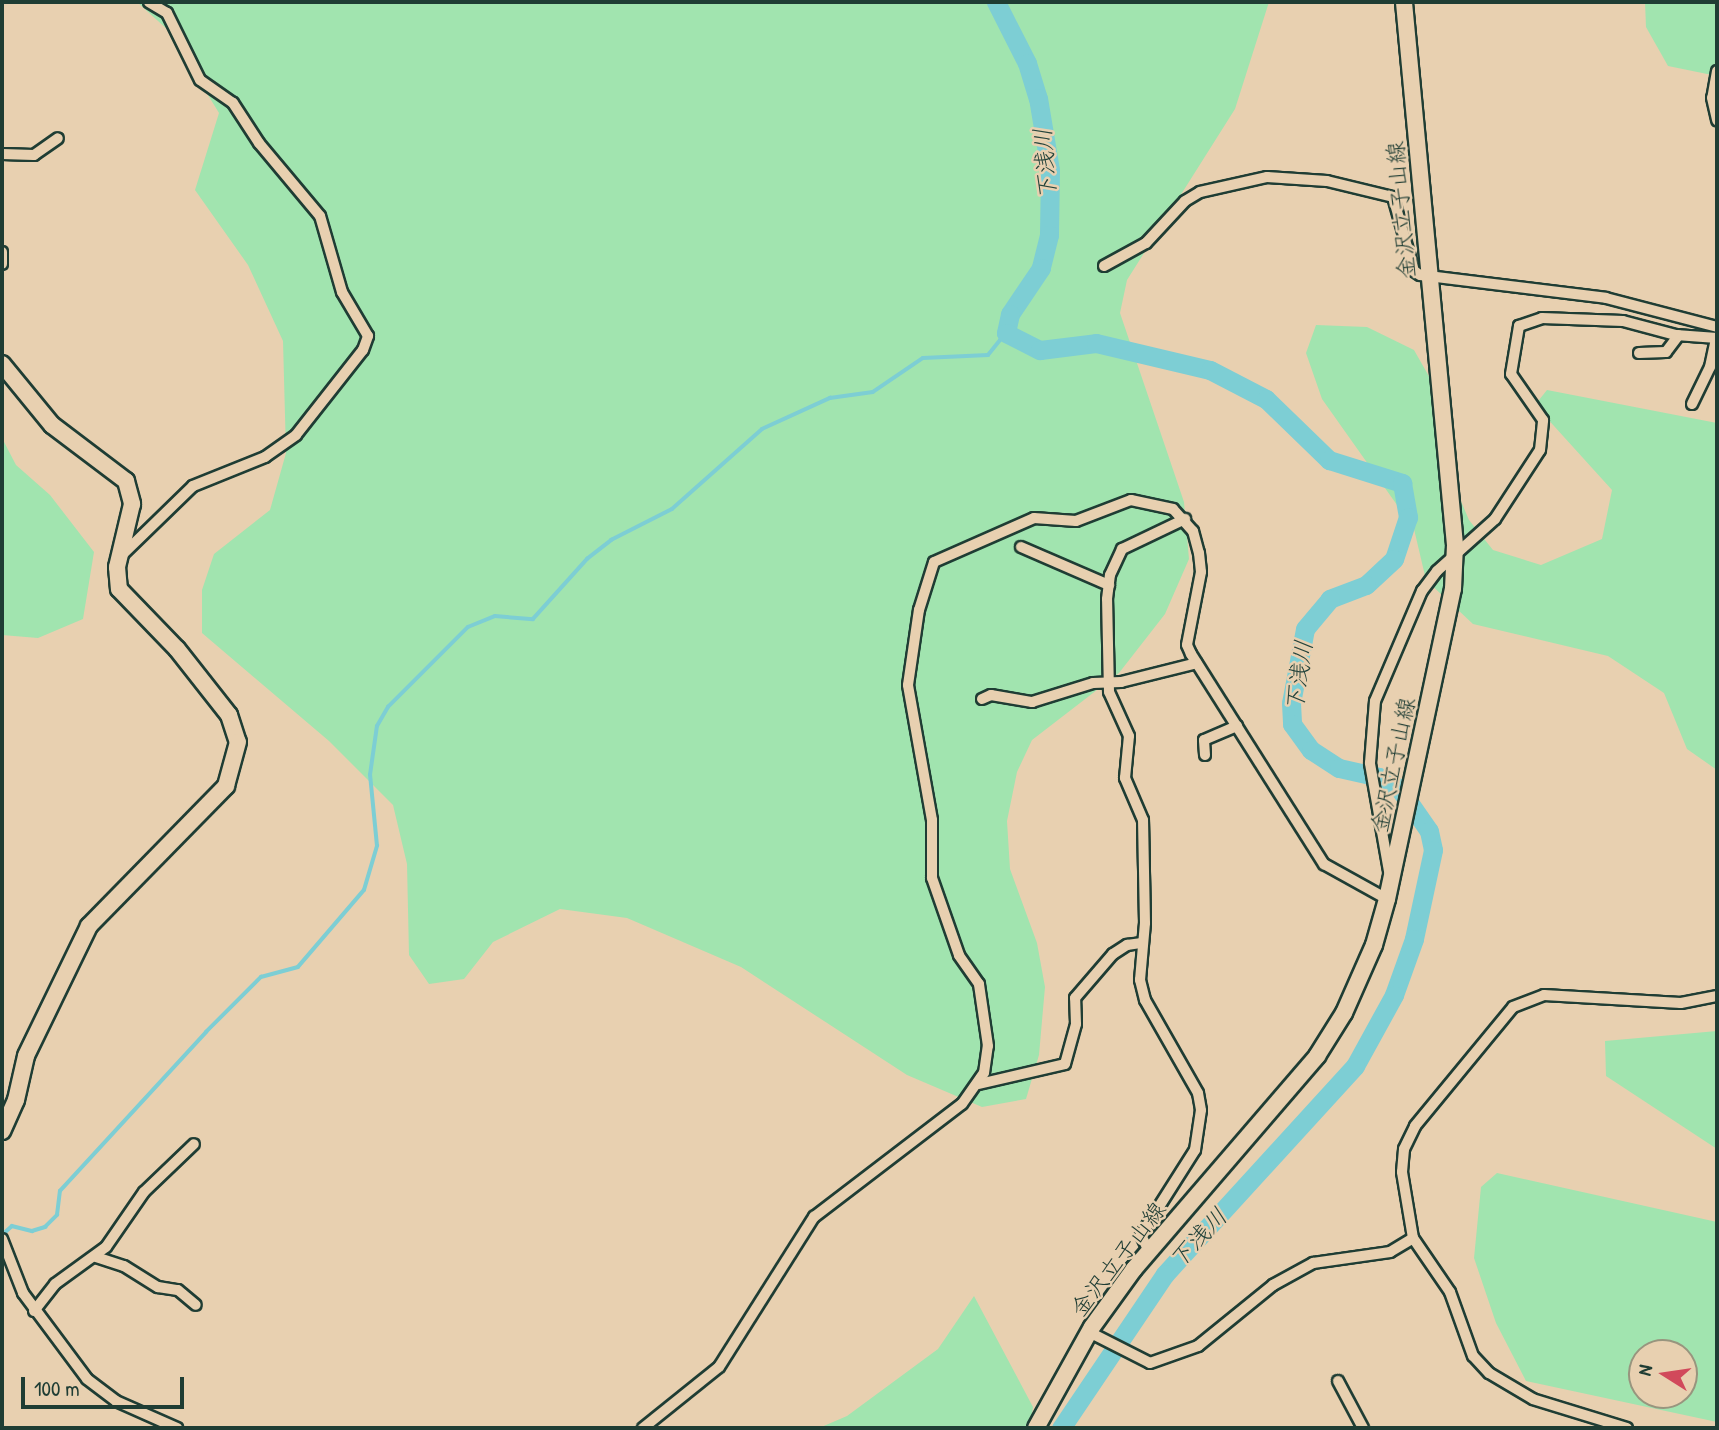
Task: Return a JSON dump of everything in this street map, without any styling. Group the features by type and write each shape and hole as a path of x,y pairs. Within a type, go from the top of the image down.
{"street":[{"path":"118,559 193,486 265,457 296,435 368,336 342,292 320,216 259,144 233,103 200,80 167,13 149,2"},
{"name":"金沢立子山線","path":"1036,1428 1089,1332 1149,1251 1317,1056 1354,991 1387,899 1453,589 1454,555 1404,2"},
{"path":"1717,71 1712,98 1717,120"},
{"path":"2,154 34,155 58,138"},
{"path":"1104,266 1146,243 1191,196 1267,177 1327,181 1390,195 1397,202 1414,271 1430,277 1606,298 1717,334"},
{"path":"2,252 2,264"},
{"path":"1391,880 1371,774 1376,701 1422,591 1454,555 1495,519 1540,450 1543,420 1511,374 1515,334 1524,321 1623,321 1679,335 1717,334"},
{"path":"1692,404 1710,367 1717,334"},
{"path":"1639,353 1666,352 1679,335"},
{"path":"2,363 52,425 126,481 132,504 118,559 117,581 124,597 159,629 229,715 238,742 235,763 226,786 89,926 26,1056 16,1100 2,1130"},
{"path":"643,1428 719,1367 814,1217 944,1119 979,1084 988,1046 986,1018 979,984 959,955 932,877 932,820 908,685 928,573 934,562 1034,518 1076,522 1143,500 1164,505 1185,519 1194,531 1201,572 1186,645 1324,864 1387,899"},
{"path":"1149,1251 1141,1235 1195,1150 1201,1110 1198,1093 1145,1000 1140,980 1143,820 1125,778 1129,736 1109,692 1109,585 1122,549 1185,519"},
{"path":"1021,547 1109,585"},
{"path":"982,699 991,695 1032,702 1197,663"},
{"path":"1205,755 1204,740 1237,726"},
{"path":"979,1084 997,1083 1033,1068 1065,1064 1076,1024 1075,998 1113,954 1127,945 1142,943"},
{"path":"1627,1428 1579,1410 1550,1406 1489,1373 1473,1356 1465,1325 1445,1282 1413,1238 1402,1172 1408,1139 1513,1007 1544,996 1681,1003 1717,996"},
{"path":"34,1311 55,1284 96,1257 144,1192 194,1144"},
{"path":"1089,1332 1134,1358 1150,1363 1198,1346 1273,1285 1313,1263 1390,1252 1413,1238"},
{"path":"2,1239 34,1311 101,1392 177,1428"},
{"path":"96,1257 124,1266 148,1283 178,1290 196,1305"},
{"path":"1338,1381 1363,1428"}],"green space":[{"path":"137,2 1269,2 1235,109 1127,280 1120,313 1184,502 1189,559 1165,614 1119,673 1032,740 1017,772 1007,821 1010,869 1037,943 1045,987 1039,1055 1026,1099 982,1107 907,1075 741,967 627,918 560,909 493,942 464,979 429,984 409,955 407,864 393,805 329,741 202,633 202,590 214,554 270,510 286,453 283,341 248,265 195,190 219,113 168,30"},
{"path":"1645,2 1717,2 1717,76 1668,66 1646,27"},
{"path":"1316,325 1367,327 1414,350 1439,394 1449,473 1469,520 1493,550 1541,565 1602,539 1612,490 1535,405 1547,390 1717,423 1717,770 1687,749 1664,693 1608,656 1473,624 1426,580 1414,529 1322,399 1306,353"},
{"path":"2,438 16,465 50,495 94,552 83,619 38,638 2,635"},
{"path":"1717,1031 1717,1149 1606,1076 1605,1041"},
{"path":"1497,1173 1717,1222 1717,1422 1656,1409 1698,1409 1698,1339 1628,1339 1628,1403 1526,1381 1496,1323 1474,1258 1481,1187"},
{"path":"974,1296 1033,1407 1030,1428 819,1428 847,1416 938,1349"}],"waterway":[{"name":"下浅川","path":"996,2 1027,63 1038,98 1050,170 1049,235 1041,268 1010,314 1006,333 1040,350 1096,343 1210,370 1266,399 1329,460 1402,483 1408,517 1394,559 1366,585 1330,599 1305,629 1291,703 1292,724 1311,750 1339,768 1379,777 1399,788 1429,831 1433,850 1414,939 1394,995 1355,1066 1165,1274 1061,1428"},
{"path":"2,1235 12,1226 32,1231 45,1227 57,1215 60,1191 206,1032 261,977 298,967 364,890 377,846 370,775 377,726 388,707 468,627 495,616 533,619 587,559 611,540 672,509 762,429 830,398 873,392 923,358 988,355 1006,333"}]}
